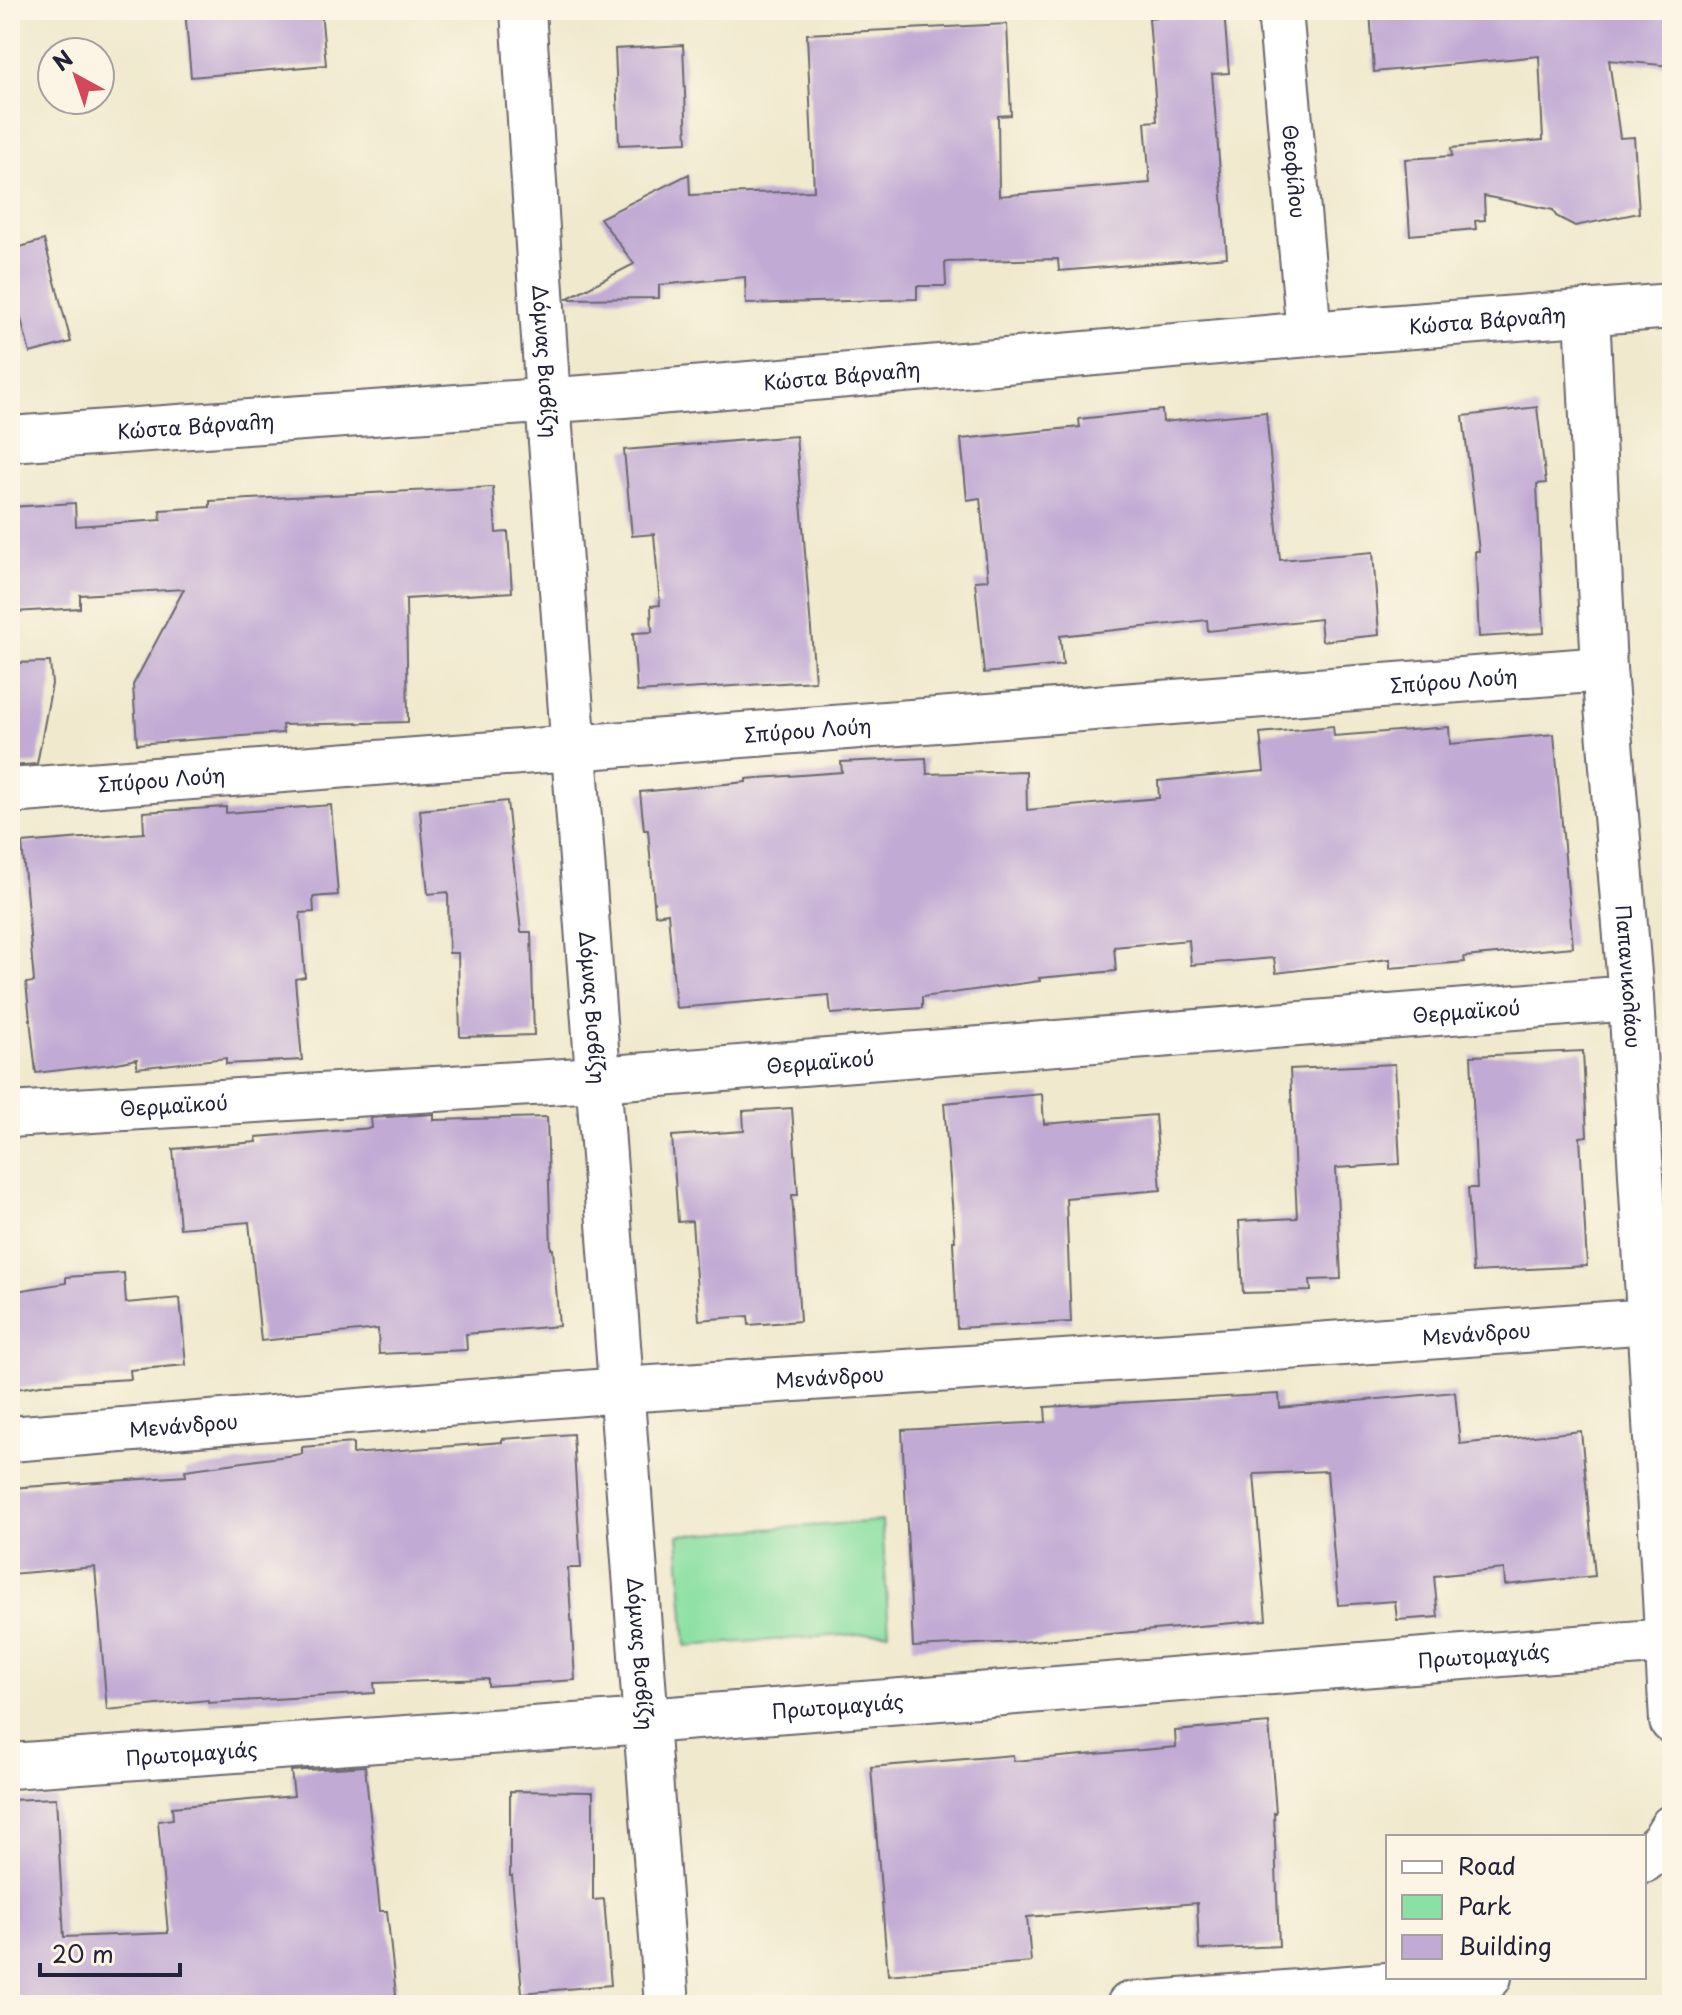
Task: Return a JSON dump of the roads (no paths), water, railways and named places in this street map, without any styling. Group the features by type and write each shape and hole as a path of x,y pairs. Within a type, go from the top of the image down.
{"street":[{"name":"Δόμνας Βισβίζη","path":"523,10 548,401 667,2005"},
{"name":"Θεοφίλου","path":"1280,10 1309,334"},
{"name":"Κώστα Βάρναλη","path":"10,439 548,401 1309,334 1672,306"},
{"name":"Παπανικολάου","path":"1587,312 1604,669 1631,998 1672,1721"},
{"name":"Σπύρου Λούη","path":"10,791 1604,669"},
{"name":"Θερμαϊκού","path":"10,1115 598,1079 1631,998"},
{"name":"Μενάνδρου","path":"10,1439 621,1390 1650,1321"},
{"name":"Πρωτομαγιάς","path":"10,1766 646,1721 1667,1641"},
{"path":"1646,1858 1663,1842 1672,1827"},
{"path":"1129,2005 1463,1979"}]}
